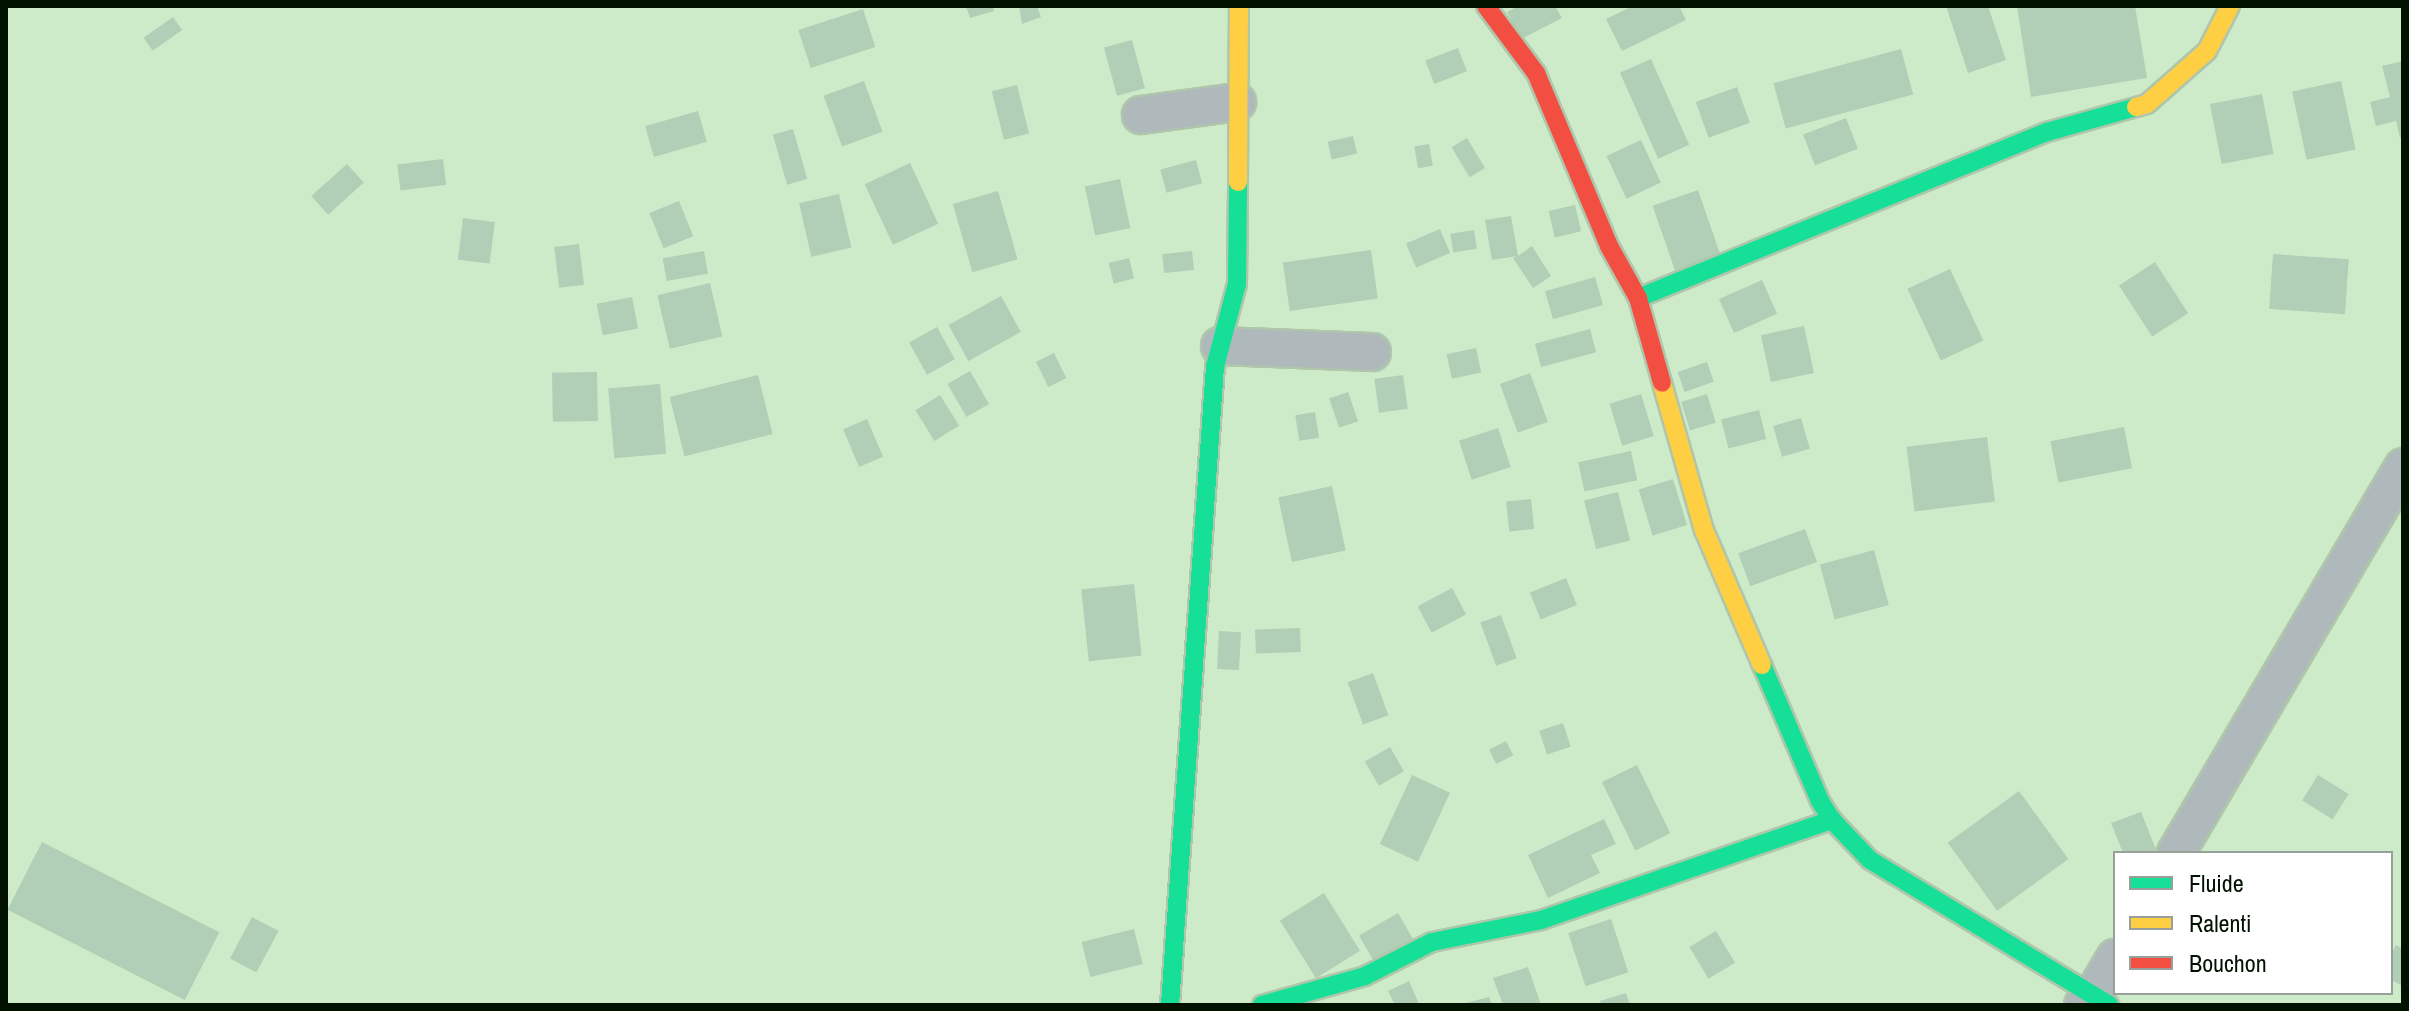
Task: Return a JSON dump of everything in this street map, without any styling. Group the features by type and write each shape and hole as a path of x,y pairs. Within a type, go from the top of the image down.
{"street":[{"path":"1170,1005 1213,382 1237,284 1239,6"},
{"path":"1486,6 1536,73 1609,246 1638,298 1704,530 1820,801 1832,820 1870,860 2095,1001 2113,962"},
{"path":"1638,298 2047,132 2147,104 2167,83 2207,51 2230,6"},
{"path":"1141,115 1237,102"},
{"path":"1220,346 1372,352"},
{"path":"2177,851 2403,467"},
{"path":"1262,1005 1365,976 1432,942 1541,920 1832,820"}],"building":[{"path":"966,6 993,6 994,11 970,18"},
{"path":"1019,6 1037,6 1041,17 1022,24"},
{"path":"1519,6 1555,6 1562,18 1521,39 1507,12"},
{"path":"1633,6 1679,6 1686,20 1622,51 1606,19"},
{"path":"1946,6 1988,6 2006,60 1968,73"},
{"path":"2017,6 2135,6 2147,78 2031,97"},
{"path":"863,9 875,47 811,68 798,30"},
{"path":"173,17 182,30 153,51 144,38"},
{"path":"1132,40 1145,88 1117,96 1104,48"},
{"path":"1458,48 1467,71 1434,84 1425,61"},
{"path":"1901,49 1913,94 1786,129 1773,83"},
{"path":"1651,59 1689,145 1658,159 1620,73"},
{"path":"2403,61 2403,137 2400,138 2396,121 2376,126 2370,102 2390,97 2382,66"},
{"path":"864,81 882,132 842,146 824,96"},
{"path":"2341,81 2356,149 2307,160 2292,91"},
{"path":"1017,85 1029,134 1004,140 992,91"},
{"path":"1737,87 1750,123 1709,138 1696,102"},
{"path":"2262,94 2274,154 2222,164 2210,104"},
{"path":"698,111 707,142 654,157 645,126"},
{"path":"1846,118 1858,149 1815,165 1803,134"},
{"path":"793,129 807,179 787,185 773,135"},
{"path":"1353,136 1357,154 1332,159 1328,142"},
{"path":"1467,138 1485,168 1470,177 1452,147"},
{"path":"1641,140 1661,183 1626,199 1607,156"},
{"path":"1429,144 1433,166 1418,168 1414,147"},
{"path":"443,159 446,185 401,190 397,165"},
{"path":"1196,160 1202,183 1166,193 1160,170"},
{"path":"910,163 938,224 893,245 865,184"},
{"path":"347,164 364,183 328,215 311,196"},
{"path":"1120,179 1130,228 1095,235 1085,186"},
{"path":"1698,190 1721,256 1675,272 1653,206"},
{"path":"998,191 1018,259 972,272 953,204"},
{"path":"839,194 851,248 811,257 799,203"},
{"path":"679,201 693,236 664,248 649,213"},
{"path":"1575,205 1581,231 1555,237 1549,211"},
{"path":"1511,216 1518,256 1532,246 1551,276 1533,288 1513,258 1517,256 1492,260 1485,220"},
{"path":"463,218 495,222 490,264 458,260"},
{"path":"1440,229 1450,253 1416,267 1406,243"},
{"path":"1474,230 1477,249 1453,253 1450,234"},
{"path":"579,244 584,285 559,288 554,247"},
{"path":"1371,250 1378,299 1290,311 1283,262"},
{"path":"704,251 708,274 667,281 663,258"},
{"path":"1192,251 1194,270 1164,273 1162,254"},
{"path":"2273,254 2349,259 2345,314 2269,309"},
{"path":"1129,258 1134,278 1114,283 1109,263"},
{"path":"2155,262 2188,313 2152,337 2119,285"},
{"path":"1950,269 1983,341 1941,360 1907,289"},
{"path":"1595,277 1603,305 1553,319 1545,291"},
{"path":"1762,280 1777,314 1734,333 1719,299"},
{"path":"710,283 722,337 670,349 657,295"},
{"path":"1001,296 1021,332 968,361 949,325"},
{"path":"632,297 638,328 603,335 597,304"},
{"path":"1804,326 1814,373 1771,382 1761,335"},
{"path":"937,327 955,359 927,375 909,343"},
{"path":"1590,329 1596,352 1541,367 1535,344"},
{"path":"1476,348 1481,372 1452,379 1447,354"},
{"path":"1054,353 1066,378 1048,387 1036,362"},
{"path":"1707,362 1714,382 1685,392 1678,372"},
{"path":"970,371 989,404 966,417 947,384"},
{"path":"597,372 598,421 553,422 552,373"},
{"path":"1530,373 1548,422 1518,433 1500,384"},
{"path":"758,375 773,434 684,456 670,397"},
{"path":"1403,375 1408,409 1379,413 1374,379"},
{"path":"660,384 666,454 614,458 608,389"},
{"path":"1348,392 1358,421 1339,428 1329,399"},
{"path":"1641,394 1654,436 1622,446 1609,404"},
{"path":"1707,394 1716,423 1690,431 1681,402"},
{"path":"940,395 959,426 934,441 915,410"},
{"path":"1759,410 1766,439 1728,449 1721,419"},
{"path":"1315,412 1319,438 1299,441 1295,415"},
{"path":"1801,418 1810,449 1782,457 1773,426"},
{"path":"867,419 883,457 859,467 843,429"},
{"path":"2124,427 2132,468 2058,483 2050,441"},
{"path":"1498,428 1511,467 1472,480 1459,441"},
{"path":"1987,437 1995,502 1915,511 1907,447"},
{"path":"1631,451 1637,480 1584,492 1578,462"},
{"path":"1673,479 1687,525 1653,535 1639,490"},
{"path":"1332,486 1346,551 1292,562 1278,497"},
{"path":"1618,492 1630,541 1596,549 1584,500"},
{"path":"1531,499 1534,529 1509,531 1506,502"},
{"path":"1805,529 1817,562 1750,586 1738,553"},
{"path":"1874,550 1889,605 1835,620 1820,564"},
{"path":"1566,578 1577,605 1541,619 1530,593"},
{"path":"1134,584 1142,656 1089,661 1081,590"},
{"path":"1452,588 1466,614 1432,633 1418,606"},
{"path":"1501,615 1517,658 1496,666 1480,623"},
{"path":"1300,628 1301,652 1256,654 1255,630"},
{"path":"1219,631 1241,632 1239,670 1217,669"},
{"path":"1373,673 1388,715 1363,725 1348,682"},
{"path":"1563,723 1571,747 1547,755 1539,731"},
{"path":"1506,741 1513,755 1496,764 1489,750"},
{"path":"1390,747 1404,771 1379,786 1365,762"},
{"path":"1637,765 1670,833 1635,850 1602,782"},
{"path":"1412,775 1450,793 1418,862 1380,844"},
{"path":"2318,775 2349,794 2333,820 2302,800"},
{"path":"2019,791 2068,859 1997,911 1948,843"},
{"path":"2141,812 2157,851 2122,851 2111,823"},
{"path":"1604,819 1616,844 1591,855 1600,873 1548,898 1528,855"},
{"path":"42,842 219,932 185,1000 7,910"},
{"path":"1324,893 1360,951 1316,978 1280,921"},
{"path":"1398,913 1413,939 1374,961 1359,936"},
{"path":"252,917 278,931 256,973 230,958"},
{"path":"1611,919 1628,972 1586,986 1568,933"},
{"path":"1134,929 1143,964 1090,977 1082,942"},
{"path":"1716,931 1735,963 1708,979 1689,947"},
{"path":"2396,945 2403,949 2403,986 2393,981 2393,951"},
{"path":"1528,967 1541,1005 1503,1005 1493,978"},
{"path":"1409,981 1419,1004 1395,1005 1388,991"},
{"path":"1626,993 1630,1005 1602,1005 1600,1001"},
{"path":"1489,997 1492,1005 1462,1004"}],"traffic: fast":[{"path":"1638,298 2047,132 2136,107"},
{"path":"1170,1005 1215,367 1237,284 1238,182"},
{"path":"1762,665 1820,801 1832,820 1870,860 2109,1005"},
{"path":"1262,1005 1365,976 1432,942 1541,920 1832,820"}],"traffic: slow":[{"path":"1238,182 1239,6"},
{"path":"2136,107 2147,104 2207,51 2230,6"},
{"path":"1662,383 1704,530 1762,665"}],"traffic: jam":[{"path":"1486,6 1536,73 1609,246 1638,298 1662,383"}]}
